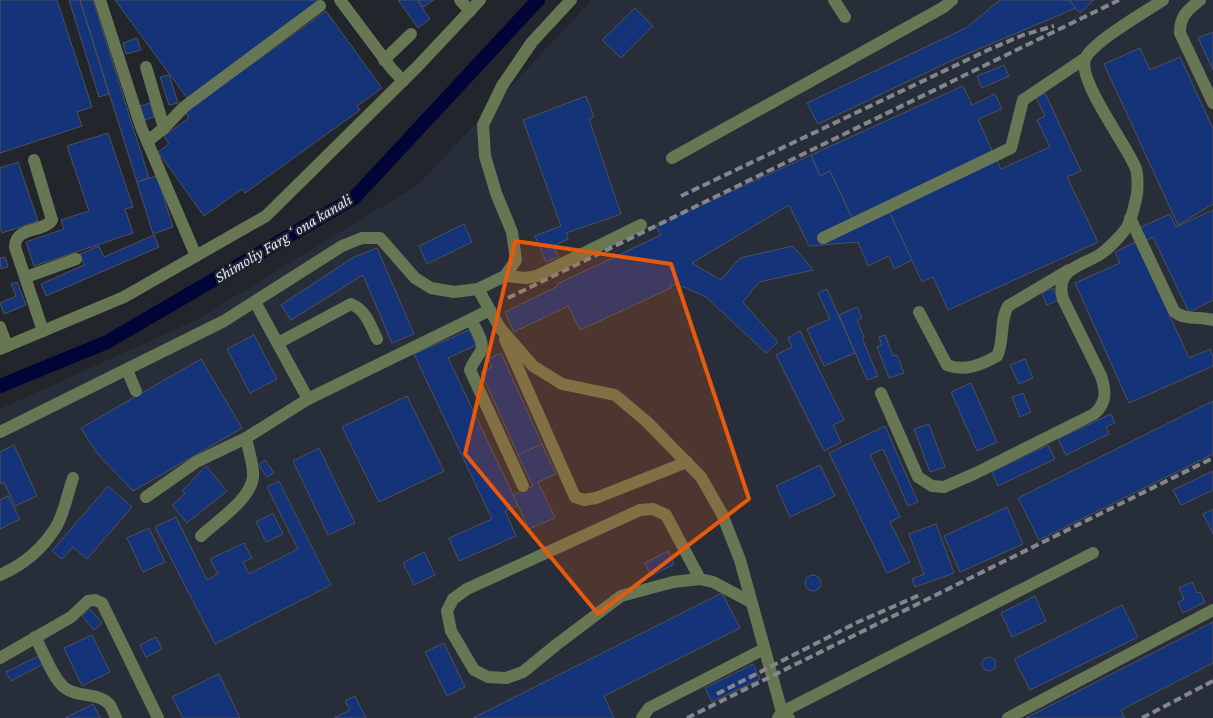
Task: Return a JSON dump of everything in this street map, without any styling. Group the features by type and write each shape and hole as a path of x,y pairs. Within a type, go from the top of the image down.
{"street":[{"path":"100,0 141,127 196,256"},
{"path":"340,0 384,60 403,81"},
{"path":"460,0 470,11"},
{"path":"0,327 4,348 124,297 266,216 403,81 480,0"},
{"path":"0,432 224,321 342,246 362,238 380,238 415,278 431,288 454,292 478,289 505,276 516,260 512,232 496,194 486,156 484,125 502,86 532,42 571,0"},
{"path":"834,0 845,17"},
{"path":"672,158 944,7 952,0"},
{"path":"823,238 1011,148 1023,100 1084,59 1107,37 1162,0"},
{"path":"1200,0 1185,13 1180,22 1180,33 1213,104"},
{"path":"148,141 164,128 184,107 320,6"},
{"path":"384,60 411,34"},
{"path":"919,312 947,365 956,369 964,369 997,356 1000,349 1004,314 1008,306 1073,267 1102,253 1128,226 1137,197 1136,170 1086,78 1084,59"},
{"path":"146,67 164,128"},
{"path":"34,160 52,220 48,224 22,233 15,242 15,247 43,331"},
{"path":"1130,218 1174,312 1179,316 1213,320"},
{"path":"505,276 526,278 537,276 641,225"},
{"path":"26,277 76,259"},
{"path":"881,393 918,477 932,486 944,487 976,473 1094,414 1100,409 1105,400 1106,389 1063,299 1061,291 1063,279 1073,267"},
{"path":"478,289 500,328 575,497 584,500 596,498 687,462"},
{"path":"255,302 308,399"},
{"path":"278,343 351,304 363,311 377,338"},
{"path":"146,497 196,462 246,438 308,399 490,310"},
{"path":"471,320 482,342 482,349 472,362 470,370 523,486"},
{"path":"500,328 533,366 562,384 615,395 646,421 701,477 722,514 740,560 783,716 1093,553"},
{"path":"127,370 136,391"},
{"path":"201,536 240,501 250,489 253,476 246,438"},
{"path":"0,574 14,569 37,552 57,526 73,478"},
{"path":"700,579 666,515 653,509 640,510 467,589 453,599 447,611 451,631 474,670 488,677 506,678 523,672 621,596 673,582 700,579 713,582 751,602"},
{"path":"0,658 71,617 88,601 95,600 102,603 158,718"},
{"path":"1008,718 1213,610"},
{"path":"35,637 58,680 65,688 77,695 98,697 109,704 116,718"},
{"path":"642,718 649,708 764,650"}],"highlighted area":[{"path":"515,241 671,264 749,499 598,614 465,454"}],"shaded area":[{"path":"592,0 1213,0 1213,718 0,718 0,409 198,319 419,184"}],"building":[{"path":"0,0 57,0 92,107 77,112 82,126 0,153"},
{"path":"69,0 80,0 109,94 99,97"},
{"path":"80,0 93,0 149,178 137,182"},
{"path":"115,0 317,0 318,2 187,98"},
{"path":"398,0 417,0 430,19 418,28"},
{"path":"418,0 434,0 423,7"},
{"path":"1000,0 1069,0 1076,8 955,59 818,124 807,103 966,28"},
{"path":"1069,0 1094,0 1080,13"},
{"path":"635,8 653,26 621,58 602,40"},
{"path":"326,11 382,88 357,106 360,110 245,193 242,189 204,216 158,152 169,144 164,136 189,118 185,112"},
{"path":"1213,32 1213,70 1198,38"},
{"path":"137,38 141,50 126,54 123,43"},
{"path":"1140,48 1150,70 1180,57 1213,129 1213,204 1178,225 1104,64"},
{"path":"1004,65 1009,76 982,88 977,76"},
{"path":"169,75 178,103 169,105 160,77"},
{"path":"963,86 972,105 995,94 1002,109 978,119 994,155 853,220 830,171 820,176 811,155"},
{"path":"1045,93 1081,171 1067,177 1098,242 948,310 933,277 922,282 886,205 994,155 1001,169 1050,147 1037,120 1045,116 1036,97"},
{"path":"586,96 594,117 589,119 621,214 566,233 568,239 553,246 559,257 546,262 535,236 561,226 523,120"},
{"path":"150,103 154,117 144,120 140,106"},
{"path":"108,133 133,207 125,209 133,233 34,266 26,242 64,229 61,220 89,211 67,146"},
{"path":"811,155 820,176 830,171 853,220 886,205 912,260 894,269 889,256 868,266 858,242 809,246 789,205 692,263 721,280 740,258 793,246 813,270 759,282 743,302 778,342 766,353 706,297 684,287 670,284 671,288 580,330 568,306 514,332 505,312 558,286 557,284 661,235 656,226"},
{"path":"18,162 38,221 2,233 0,227 0,168"},
{"path":"157,176 173,227 153,234 137,182"},
{"path":"1213,210 1213,300 1189,312 1153,237 1145,241 1139,228 1170,214 1176,227"},
{"path":"464,224 472,242 427,264 419,246"},
{"path":"154,235 159,247 46,296 41,284 84,265 80,254 99,246 104,257"},
{"path":"1136,242 1189,358 1210,349 1213,356 1213,366 1129,403 1075,283 1120,263 1115,252"},
{"path":"377,248 414,334 392,343 363,275 291,320 281,305 354,257"},
{"path":"5,257 8,267 1,269 0,258"},
{"path":"17,282 26,305 4,314 0,303 16,296 11,284"},
{"path":"1053,288 1058,300 1047,305 1042,293"},
{"path":"827,289 855,353 824,366 807,329 830,319 818,293"},
{"path":"857,307 862,318 857,321 864,337 862,338 878,376 867,380 839,315"},
{"path":"469,330 476,345 448,358 518,505 505,511 516,536 459,561 449,538 492,519 414,354"},
{"path":"800,331 844,420 833,425 841,442 824,451 776,355 792,347 788,338"},
{"path":"254,335 277,379 250,393 227,349"},
{"path":"885,335 893,356 897,355 904,373 889,378 877,347 882,345 879,337"},
{"path":"501,353 542,444 518,455 481,372 492,367 488,359"},
{"path":"201,359 242,428 133,491 96,452 81,428"},
{"path":"1025,359 1033,378 1019,384 1010,365"},
{"path":"971,383 997,442 977,451 951,392"},
{"path":"1023,393 1031,412 1020,417 1012,397"},
{"path":"407,396 444,471 379,502 342,427"},
{"path":"1213,401 1213,454 1039,540 1018,498"},
{"path":"1111,414 1115,423 1106,427 1109,434 1066,455 1058,439"},
{"path":"929,424 945,467 930,472 914,429"},
{"path":"885,426 918,502 908,506 883,449 870,455 900,517 890,522 910,562 887,573 829,453"},
{"path":"542,444 556,474 538,482 555,518 529,529 513,495 533,486 518,455"},
{"path":"14,445 37,496 15,506 4,482 0,484 0,452"},
{"path":"1048,445 1055,459 998,486 992,472"},
{"path":"319,448 355,523 328,535 293,461"},
{"path":"265,460 274,473 267,477 259,465"},
{"path":"820,465 835,496 790,517 776,486"},
{"path":"206,466 227,491 187,523 172,505 185,494 182,491"},
{"path":"1213,471 1213,490 1181,505 1173,490"},
{"path":"279,481 331,585 215,644 155,527 176,517 207,580 218,574 210,559 244,543 252,558 243,562 249,574 298,549 267,487"},
{"path":"108,486 132,507 87,559 73,547 62,559 52,551"},
{"path":"8,496 20,519 0,529 0,500"},
{"path":"1007,507 1023,544 960,572 944,536"},
{"path":"1213,509 1213,534 1203,514"},
{"path":"273,513 283,534 266,542 256,522"},
{"path":"936,524 954,573 915,587 912,579 924,574 909,534"},
{"path":"149,528 165,562 143,572 127,538"},
{"path":"668,551 674,564 651,576 645,563"},
{"path":"424,552 435,575 414,585 403,563"},
{"path":"813,575 819,577 821,583 819,589 813,591 807,589 805,583 807,577"},
{"path":"1192,582 1197,593 1200,592 1205,602 1183,613 1178,602 1184,599 1179,588"},
{"path":"722,593 740,628 604,696 614,718 473,718"},
{"path":"1035,596 1046,621 1012,637 1001,613"},
{"path":"1122,605 1138,637 1030,690 1014,659"},
{"path":"90,609 102,623 94,630 82,616"},
{"path":"1213,622 1213,663 1121,710 1125,718 1026,718"},
{"path":"92,635 110,672 82,686 64,648"},
{"path":"156,637 162,649 146,657 140,645"},
{"path":"444,643 465,687 447,696 425,652"},
{"path":"41,655 45,663 11,681 6,672"},
{"path":"989,657 994,659 996,664 994,669 989,671 984,669 982,664 984,659"},
{"path":"753,664 760,679 712,702 705,688"},
{"path":"219,674 240,718 183,718 172,697"},
{"path":"355,696 366,718 334,718 350,710 345,701"},
{"path":"93,704 100,718 65,718"}],"waterway":[{"name":"Shimoliy Fargʻona kanali","path":"0,386 107,342 354,198 538,0"}],"railway":[{"path":"508,298 1119,0"},
{"path":"681,196 988,50 1023,35 1054,26"},
{"path":"687,718 1213,458"},
{"path":"717,694 858,622 922,594"},
{"path":"1142,718 1213,681"}]}
